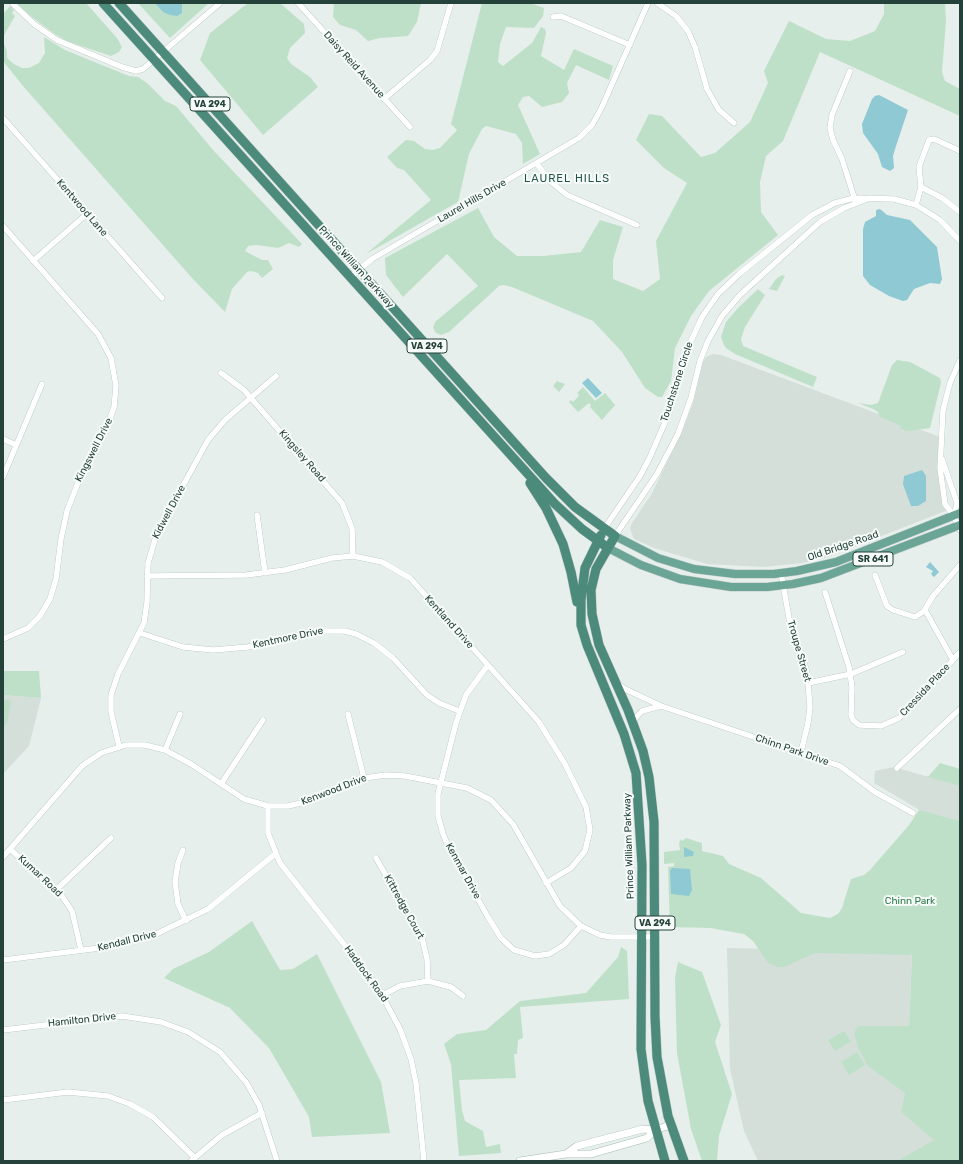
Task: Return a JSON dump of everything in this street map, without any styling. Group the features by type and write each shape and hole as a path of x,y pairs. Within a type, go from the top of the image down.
{"highway":[{"name":"Prince William Parkway","path":"103,3 511,456 563,512 608,548"},
{"name":"Prince William Parkway","path":"119,3 546,478 575,507 615,536"},
{"name":"VA 294","path":"511,456 533,487 557,530 571,572 582,625"},
{"name":"Prince William Parkway","path":"604,529 587,562 584,574 581,600 582,625 587,646 624,734 636,773 642,865 640,1044 645,1086 655,1130 666,1161"},
{"name":"VA 294","path":"615,536 595,574 591,590 591,608 599,645 632,722 646,761 653,802 657,1057 664,1102 670,1125 684,1161"}],"main road":[{"name":"Old Bridge Road","path":"615,536 658,558 694,569 736,574 781,574 836,562 957,515"},
{"name":"SR 641","path":"608,548 641,566 662,574 698,583 731,588 783,586 809,581 838,572 959,527"},
{"path":"566,1154 577,1146 644,1129 655,1130 670,1125"},
{"path":"520,1161 566,1154 587,1155 647,1138 655,1130"}],"street":[{"path":"12,3 47,33 89,54 136,71 143,69 220,3"},
{"name":"Daisy Reid Avenue","path":"298,3 410,127"},
{"path":"384,99 434,56 441,40 451,3"},
{"name":"Laurel Hills Drive","path":"350,277 372,259 411,235 571,144 592,125 601,109 648,3"},
{"path":"657,3 676,16 688,31 707,89 719,110 734,123"},
{"path":"553,17 561,16 630,45"},
{"path":"850,71 832,116 830,128 833,140 842,159 856,204"},
{"name":"Kentwood Lane","path":"3,118 162,298"},
{"path":"916,205 921,187 919,167 930,140 934,139 960,151"},
{"path":"537,164 550,181 567,195 637,225"},
{"path":"921,187 942,198 960,212"},
{"name":"Touchstone Circle","path":"604,529 640,476 650,457 669,413 691,340 702,317 718,294 739,274 812,215 835,203 854,198 894,199 916,205 940,220 960,241"},
{"name":"Touchstone Circle","path":"615,536 657,474 678,434 687,410 703,354 722,316 740,295 820,222 833,213 872,198"},
{"path":"33,261 88,214"},
{"name":"Kingswell Drive","path":"3,226 102,341 114,368 116,397 106,430 81,475 66,511 56,579 50,599 40,616 28,628 20,633 3,639"},
{"path":"957,515 947,508 940,477 943,410 958,372 960,360"},
{"name":"Kingsley Road","path":"221,373 240,387 251,398 342,503 352,528 353,556"},
{"name":"Kidwell Drive","path":"119,746 111,712 111,695 118,674 140,634 146,612 147,576 150,556 157,533 206,444 225,420 276,376"},
{"path":"3,476 42,384"},
{"path":"3,439 16,445"},
{"path":"941,456 957,503 959,527"},
{"path":"257,515 265,573"},
{"name":"Kentland Drive","path":"147,576 220,576 265,573 332,558 353,556 382,562 410,578 546,732 564,764 588,813 590,830 585,851 571,868 546,883"},
{"path":"875,575 884,602 892,609 915,617 921,615 933,596 960,565"},
{"name":"Troupe Street","path":"781,574 789,618 806,668 808,683 808,723 801,752"},
{"name":"Cressida Place","path":"825,592 851,674 853,720 857,724 864,726 881,726 894,722 910,709 960,652"},
{"path":"925,610 953,660"},
{"name":"Kentmore Drive","path":"140,634 176,646 213,650 248,647 320,631 345,631 356,634 374,643 393,658 427,695 439,703 460,711"},
{"path":"808,683 851,674 903,652"},
{"name":"Kenmar Drive","path":"488,665 473,684 460,711 440,783 438,805 443,834 449,848 484,910 505,943 520,953 542,956 553,952 564,945 581,926"},
{"name":"Chinn Park Drive","path":"615,681 625,689 662,706 840,766 874,792 914,813"},
{"path":"632,722 642,711 662,706"},
{"path":"897,768 960,708"},
{"path":"165,750 180,714"},
{"path":"348,714 364,778"},
{"path":"221,784 263,720"},
{"name":"Kenwood Drive","path":"3,857 78,769 101,753 119,746 145,745 165,750 191,764 244,799 268,806 288,806 301,803 364,778 396,775 474,790 499,806 513,824 560,906 581,926 600,935 611,937 655,937"},
{"name":"Haddock Road","path":"268,806 268,833 275,854 288,874 383,995 400,1029 411,1059 419,1102 424,1161"},
{"path":"57,890 111,838"},
{"name":"Kumar Road","path":"10,849 57,890 72,911 81,950"},
{"path":"183,850 178,862 175,882 178,904 186,921"},
{"name":"Kendall Drive","path":"3,960 81,950 137,940 154,935 186,921 218,902 275,854"},
{"name":"Kittredge Court","path":"376,858 422,938 427,959 428,981"},
{"path":"383,995 400,986 428,981 451,987 463,996"},
{"name":"Hamilton Drive","path":"3,1030 122,1016 147,1019 175,1026 203,1040 228,1059 246,1082 262,1113 278,1161"},
{"path":"3,1100 68,1092 108,1096 130,1104 153,1117 193,1159 222,1135 262,1113"}],"shaded area":[{"path":"713,354 721,355 940,437 940,471 948,510 825,558 802,563 764,567 707,564 654,548 634,539 630,529 632,523 651,495 681,434 693,403 703,362 706,357"},
{"path":"3,695 41,698 29,746 3,774"},
{"path":"894,767 925,776 946,777 960,781 960,821 932,814 928,815 874,783 875,771"},
{"path":"727,948 912,952 909,1026 861,1026 936,1140 897,1161 758,1161 744,1131 730,1069"}],"green space":[{"path":"16,3 86,3 117,38 122,47 119,52 111,56 69,42 56,35"},
{"path":"138,3 209,3 170,38"},
{"path":"248,3 280,3 304,24 305,33 290,48 287,58 291,64 310,77 318,87 263,135 200,60 210,33"},
{"path":"334,3 421,3 417,22 408,36 380,38 368,41 356,30 340,25 333,17"},
{"path":"482,3 530,3 544,8 543,16 534,28 506,27 500,44 498,62 503,66 532,43 541,27 545,29 546,33 541,56 564,70 574,49 613,66 609,80 576,65 567,83 569,93 562,102 542,107 529,96 523,97 518,105 540,154 523,164 522,143 516,134 486,126 482,129 469,154 458,202 366,254 431,200 404,170 397,168 387,157 406,140 414,141 425,149 432,150 440,148 457,130 451,124"},
{"path":"884,3 945,3 946,21 942,72 945,81 960,89 960,116 820,52 783,141 766,156 760,182 761,212 778,235 709,291 691,316 675,348 671,381 662,397 658,397 645,388 622,352 593,321 512,287 503,285 499,286 449,332 441,335 436,333 433,328 435,322 478,286 447,254 403,297 386,275 385,258 478,208 494,237 517,256 544,256 581,252 600,220 623,227 613,260 613,279 643,291 660,279 656,241 687,183 664,168 636,140 649,114 662,116 701,157 715,153 750,122 768,83 764,71 789,21 826,39 850,41 875,31 884,14"},
{"path":"10,6 14,10 12,13 15,16 3,37 3,14"},
{"path":"44,37 65,50 129,76 138,77 147,83 165,101 176,106 214,151 302,244 299,247 289,243 278,248 257,245 248,246 245,251 262,260 268,260 273,269 262,278 258,273 251,271 247,272 232,289 225,312 192,278 23,86 3,61 3,42 7,51 7,58 14,64 22,68 29,68 39,63 45,53"},
{"path":"782,275 785,276 777,291 769,289 776,279"},
{"path":"758,289 765,295 745,327 741,339 743,346 817,377 813,387 735,354 724,345 721,337 726,322"},
{"path":"897,360 910,362 940,378 941,383 930,428 908,431 900,429 901,426 880,417 878,412 858,403 871,405 878,403 892,365"},
{"path":"557,381 565,384 559,392 553,386"},
{"path":"583,387 595,401 605,393 615,405 602,420 590,407 591,405 589,403 578,412 569,402 571,400 573,402 577,398 579,395 577,393"},
{"path":"3,671 39,671 41,698 3,695"},
{"path":"7,699 11,702 7,722 3,729 3,701"},
{"path":"940,763 960,769 960,786 928,777"},
{"name":"Chinn Park","path":"919,810 960,821 960,1161 897,1161 934,1140 901,1112 905,1093 868,1066 858,1048 854,1033 858,1026 909,1026 912,955 815,953 784,967 778,967 768,963 753,941 744,934 710,928 670,927 668,867 674,866 674,863 664,864 664,852 680,850 679,843 681,839 682,841 686,838 702,843 702,851 723,856 729,864 761,878 801,913 830,918 838,914 842,908 851,879 864,875 870,870 909,825"},
{"path":"252,921 280,970 293,969 317,954 381,1082 390,1133 312,1137 309,1117 269,1048 230,1008 164,978 173,969 209,952"},
{"path":"621,947 627,951 629,999 520,1007 523,1038 518,1040 517,1054 514,1054 516,1078 459,1080 462,1110 465,1121 483,1131 486,1147 500,1144 501,1153 459,1156 451,1064 444,1044 457,1034 486,1030 520,1001 586,993 618,957"},
{"path":"678,962 702,972 721,1025 715,1042 732,1094 719,1136 717,1161 702,1161 691,1129 677,1053 675,978"},
{"path":"844,1031 851,1041 835,1051 828,1040"},
{"path":"857,1052 865,1065 849,1075 841,1062"}],"water":[{"path":"155,3 182,3 182,13 177,16 170,15 163,12"},
{"path":"879,95 908,110 893,156 894,168 890,171 882,167 878,154 863,133 862,124 872,99"},
{"path":"880,209 887,215 910,220 937,247 942,279 940,284 930,283 914,289 907,300 903,301 889,296 870,285 863,276 863,229 865,222 876,216 876,210"},
{"path":"588,378 602,393 596,398 582,383"},
{"path":"922,470 926,476 926,501 918,506 911,506 903,484 904,476"},
{"path":"930,562 939,572 934,577 931,574 933,571 926,567"},
{"path":"684,847 694,852 693,856 684,857"},
{"path":"672,868 690,869 692,890 689,896 671,894 670,871"}],"district":[{"name":"LAUREL HILLS","path":"567,179"}]}
